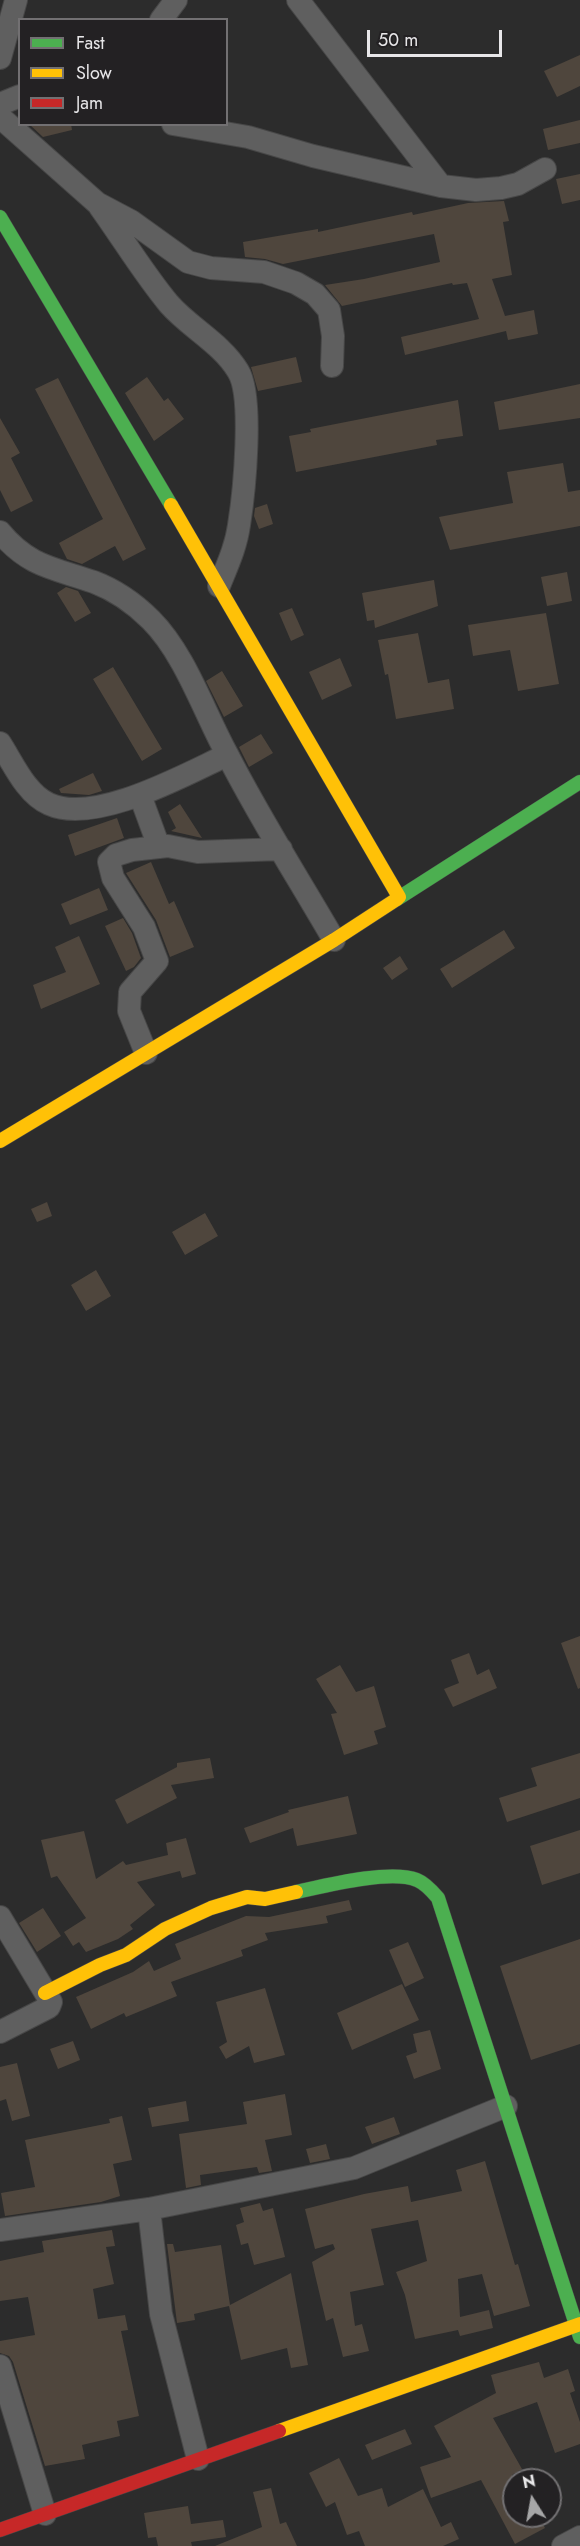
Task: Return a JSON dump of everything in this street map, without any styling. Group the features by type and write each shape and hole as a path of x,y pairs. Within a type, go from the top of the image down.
{"street":[{"path":"0,58 16,0"},
{"path":"162,18 176,0"},
{"path":"297,0 441,186"},
{"path":"0,104 18,97"},
{"path":"0,117 97,203 170,305 228,358 239,372 246,391 239,526 233,552 219,586"},
{"path":"185,126 248,137 313,156 441,186 476,190 501,188 518,184 545,169"},
{"path":"97,203 131,221 188,262 211,268 264,272 296,283 315,294 329,310 333,336 332,366"},
{"path":"0,217 219,586 399,897"},
{"path":"0,532 13,547 46,568 96,583 133,603 153,622 176,654 227,755 334,940"},
{"path":"0,743 29,788 48,804 66,808 98,808 140,795 227,755"},
{"path":"0,1141 334,940 580,782"},
{"path":"140,795 159,847"},
{"path":"146,1053 129,1011 130,992 157,961 144,927 113,878 109,862 116,855 132,850 168,846 198,852 281,849"},
{"path":"0,2530 578,2329 438,1898 416,1879 385,1876 328,1885 265,1899 247,1897 211,1908 165,1929 126,1955 45,1992"},
{"path":"0,1917 51,2002 49,2007 0,2032"},
{"path":"0,2230 149,2209 354,2168 506,2106"},
{"path":"149,2209 161,2314 198,2460"},
{"path":"0,2366 45,2514"},
{"path":"563,2546 580,2537"}],"building":[{"path":"580,55 580,86 557,97 544,71"},
{"path":"580,120 580,143 548,150 543,129"},
{"path":"31,126 71,126 72,130 43,137"},
{"path":"580,174 580,200 562,204 556,179"},
{"path":"504,201 509,221 503,222 512,275 492,279 505,316 534,310 538,334 508,340 506,331 405,355 401,337 479,319 467,283 453,285 452,283 342,306 325,285 440,262 434,234 283,264 245,257 243,242 318,229 318,232 468,203"},
{"path":"296,357 302,382 258,391 251,367"},
{"path":"147,377 164,401 168,398 184,419 154,441 125,393"},
{"path":"58,378 146,549 123,561 115,546 82,564 67,559 59,543 103,519 35,389"},
{"path":"580,384 580,418 499,430 494,402"},
{"path":"458,400 463,436 436,440 437,445 296,472 289,436 311,432 310,429"},
{"path":"0,418 20,453 11,458 33,501 11,512 0,490"},
{"path":"563,463 568,492 580,490 580,526 450,550 439,517 513,503 507,472"},
{"path":"267,504 273,524 259,529 254,516 255,508"},
{"path":"567,572 572,601 547,606 541,577"},
{"path":"434,580 438,606 375,628 374,620 367,621 362,593"},
{"path":"66,587 78,591 91,613 75,622 57,593"},
{"path":"292,608 304,635 291,641 279,613"},
{"path":"546,613 559,684 518,691 510,650 473,656 468,625"},
{"path":"418,633 428,683 449,679 454,709 396,719 388,674 385,675 378,640"},
{"path":"340,658 352,686 322,700 309,672"},
{"path":"113,667 162,749 142,761 93,679"},
{"path":"222,671 243,706 224,717 206,681"},
{"path":"261,734 273,753 249,767 239,747"},
{"path":"93,773 102,791 89,795 61,793 59,789"},
{"path":"180,804 202,838 171,831 176,828 168,812"},
{"path":"117,818 124,838 75,856 68,835"},
{"path":"151,862 169,904 174,901 194,947 170,957 156,920 126,873"},
{"path":"99,888 108,910 70,925 61,904"},
{"path":"123,918 132,933 141,958 134,967 126,971 105,926"},
{"path":"504,930 515,948 452,988 440,969"},
{"path":"79,936 100,984 41,1009 33,985 66,972 55,947"},
{"path":"400,956 408,969 392,980 383,968"},
{"path":"47,1202 52,1216 37,1222 31,1209"},
{"path":"205,1213 218,1236 185,1255 172,1232"},
{"path":"96,1270 111,1296 86,1311 71,1285"},
{"path":"580,1636 580,1688 578,1689 561,1643"},
{"path":"469,1653 477,1675 489,1669 497,1688 453,1707 444,1689 459,1683 451,1660"},
{"path":"340,1665 356,1692 374,1686 386,1727 374,1731 378,1744 344,1755 331,1714 337,1713 316,1679"},
{"path":"580,1753 580,1798 507,1822 499,1798 537,1786 531,1768"},
{"path":"210,1758 214,1778 171,1785 177,1798 127,1824 115,1800 177,1767 177,1763"},
{"path":"348,1796 357,1834 297,1846 293,1828 250,1843 244,1828 289,1812 288,1810"},
{"path":"580,1830 580,1873 542,1885 530,1846"},
{"path":"84,1831 96,1879 123,1861 126,1865 168,1855 166,1843 186,1838 196,1874 182,1878 180,1871 137,1882 155,1905 130,1925 133,1929 118,1939 86,1952 79,1942 73,1946 64,1932 86,1918 57,1876 51,1878 41,1840"},
{"path":"349,1900 352,1910 326,1916 328,1923 265,1933 268,1940 241,1950 243,1956 171,1982 177,1996 126,2017 124,2013 91,2029 76,1997 133,1972 149,1961 154,1971 181,1959 175,1944 246,1916 269,1917"},
{"path":"43,1908 61,1936 37,1952 19,1923"},
{"path":"580,1939 580,2044 531,2060 500,1966"},
{"path":"408,1942 424,1978 405,1987 389,1950"},
{"path":"402,1984 419,2020 352,2050 337,2013"},
{"path":"265,1988 285,2055 254,2063 249,2046 226,2059 219,2047 227,2042 216,2002"},
{"path":"430,2030 441,2069 414,2079 406,2056 417,2052 413,2034"},
{"path":"73,2041 80,2060 58,2069 50,2049"},
{"path":"17,2063 30,2116 12,2121 6,2099 0,2101 0,2067"},
{"path":"285,2094 292,2135 265,2140 272,2171 259,2173 257,2167 200,2175 201,2185 186,2188 179,2134 247,2124 243,2102"},
{"path":"186,2101 189,2121 152,2127 148,2108"},
{"path":"122,2116 132,2160 113,2164 120,2196 101,2202 5,2216 1,2193 35,2187 25,2140 110,2123 109,2119"},
{"path":"394,2117 400,2134 372,2144 365,2127"},
{"path":"326,2144 330,2159 310,2163 306,2149"},
{"path":"485,2161 515,2265 518,2264 530,2306 494,2316 482,2274 458,2279 460,2317 489,2310 493,2328 460,2336 458,2330 415,2339 405,2295 396,2272 427,2261 418,2220 371,2229 384,2285 350,2292 355,2326 362,2324 369,2351 343,2357 333,2318 326,2321 312,2262 335,2249 333,2244 315,2249 305,2209 408,2186 411,2202 462,2191 456,2170"},
{"path":"260,2203 263,2211 273,2208 285,2257 254,2265 248,2243 241,2245 236,2225 244,2222 240,2208"},
{"path":"112,2230 115,2246 106,2247 114,2284 93,2289 98,2319 125,2315 128,2330 121,2331 139,2416 117,2421 120,2436 82,2445 85,2459 45,2466 13,2362 9,2356 0,2353 0,2341 35,2335 28,2297 0,2301 0,2261 44,2252 42,2241"},
{"path":"167,2244 173,2244 175,2252 221,2245 230,2305 291,2273 308,2365 291,2368 287,2348 241,2360 229,2306 194,2314 195,2320 177,2323"},
{"path":"539,2362 544,2378 568,2369 575,2391 570,2393 580,2422 580,2444 555,2453 537,2402 493,2418 521,2468 502,2468 502,2520 481,2480 431,2498 420,2467 451,2457 434,2426 496,2393 491,2375"},
{"path":"405,2429 412,2444 372,2460 365,2445"},
{"path":"339,2458 358,2496 382,2488 388,2507 423,2489 441,2527 451,2522 459,2539 443,2546 365,2546 359,2531 347,2535 335,2502 326,2507 309,2473"},
{"path":"271,2488 280,2524 286,2522 297,2546 215,2546 262,2527 253,2492"},
{"path":"188,2506 191,2524 223,2520 226,2537 191,2542 192,2546 158,2546 156,2537 148,2538 144,2513"},
{"path":"506,2528 545,2528 515,2544"}],"traffic: fast":[{"path":"0,217 171,505"},
{"path":"397,899 580,782"},
{"path":"296,1892 374,1877 391,1876 417,1880 426,1885 438,1898 580,2337"}],"traffic: slow":[{"path":"171,505 399,897"},
{"path":"0,1141 334,940 397,899"},
{"path":"45,1993 100,1965 126,1955 165,1929 211,1908 247,1897 265,1899 296,1892"},
{"path":"279,2431 580,2324"}],"traffic: jam":[{"path":"0,2530 279,2431"}]}
